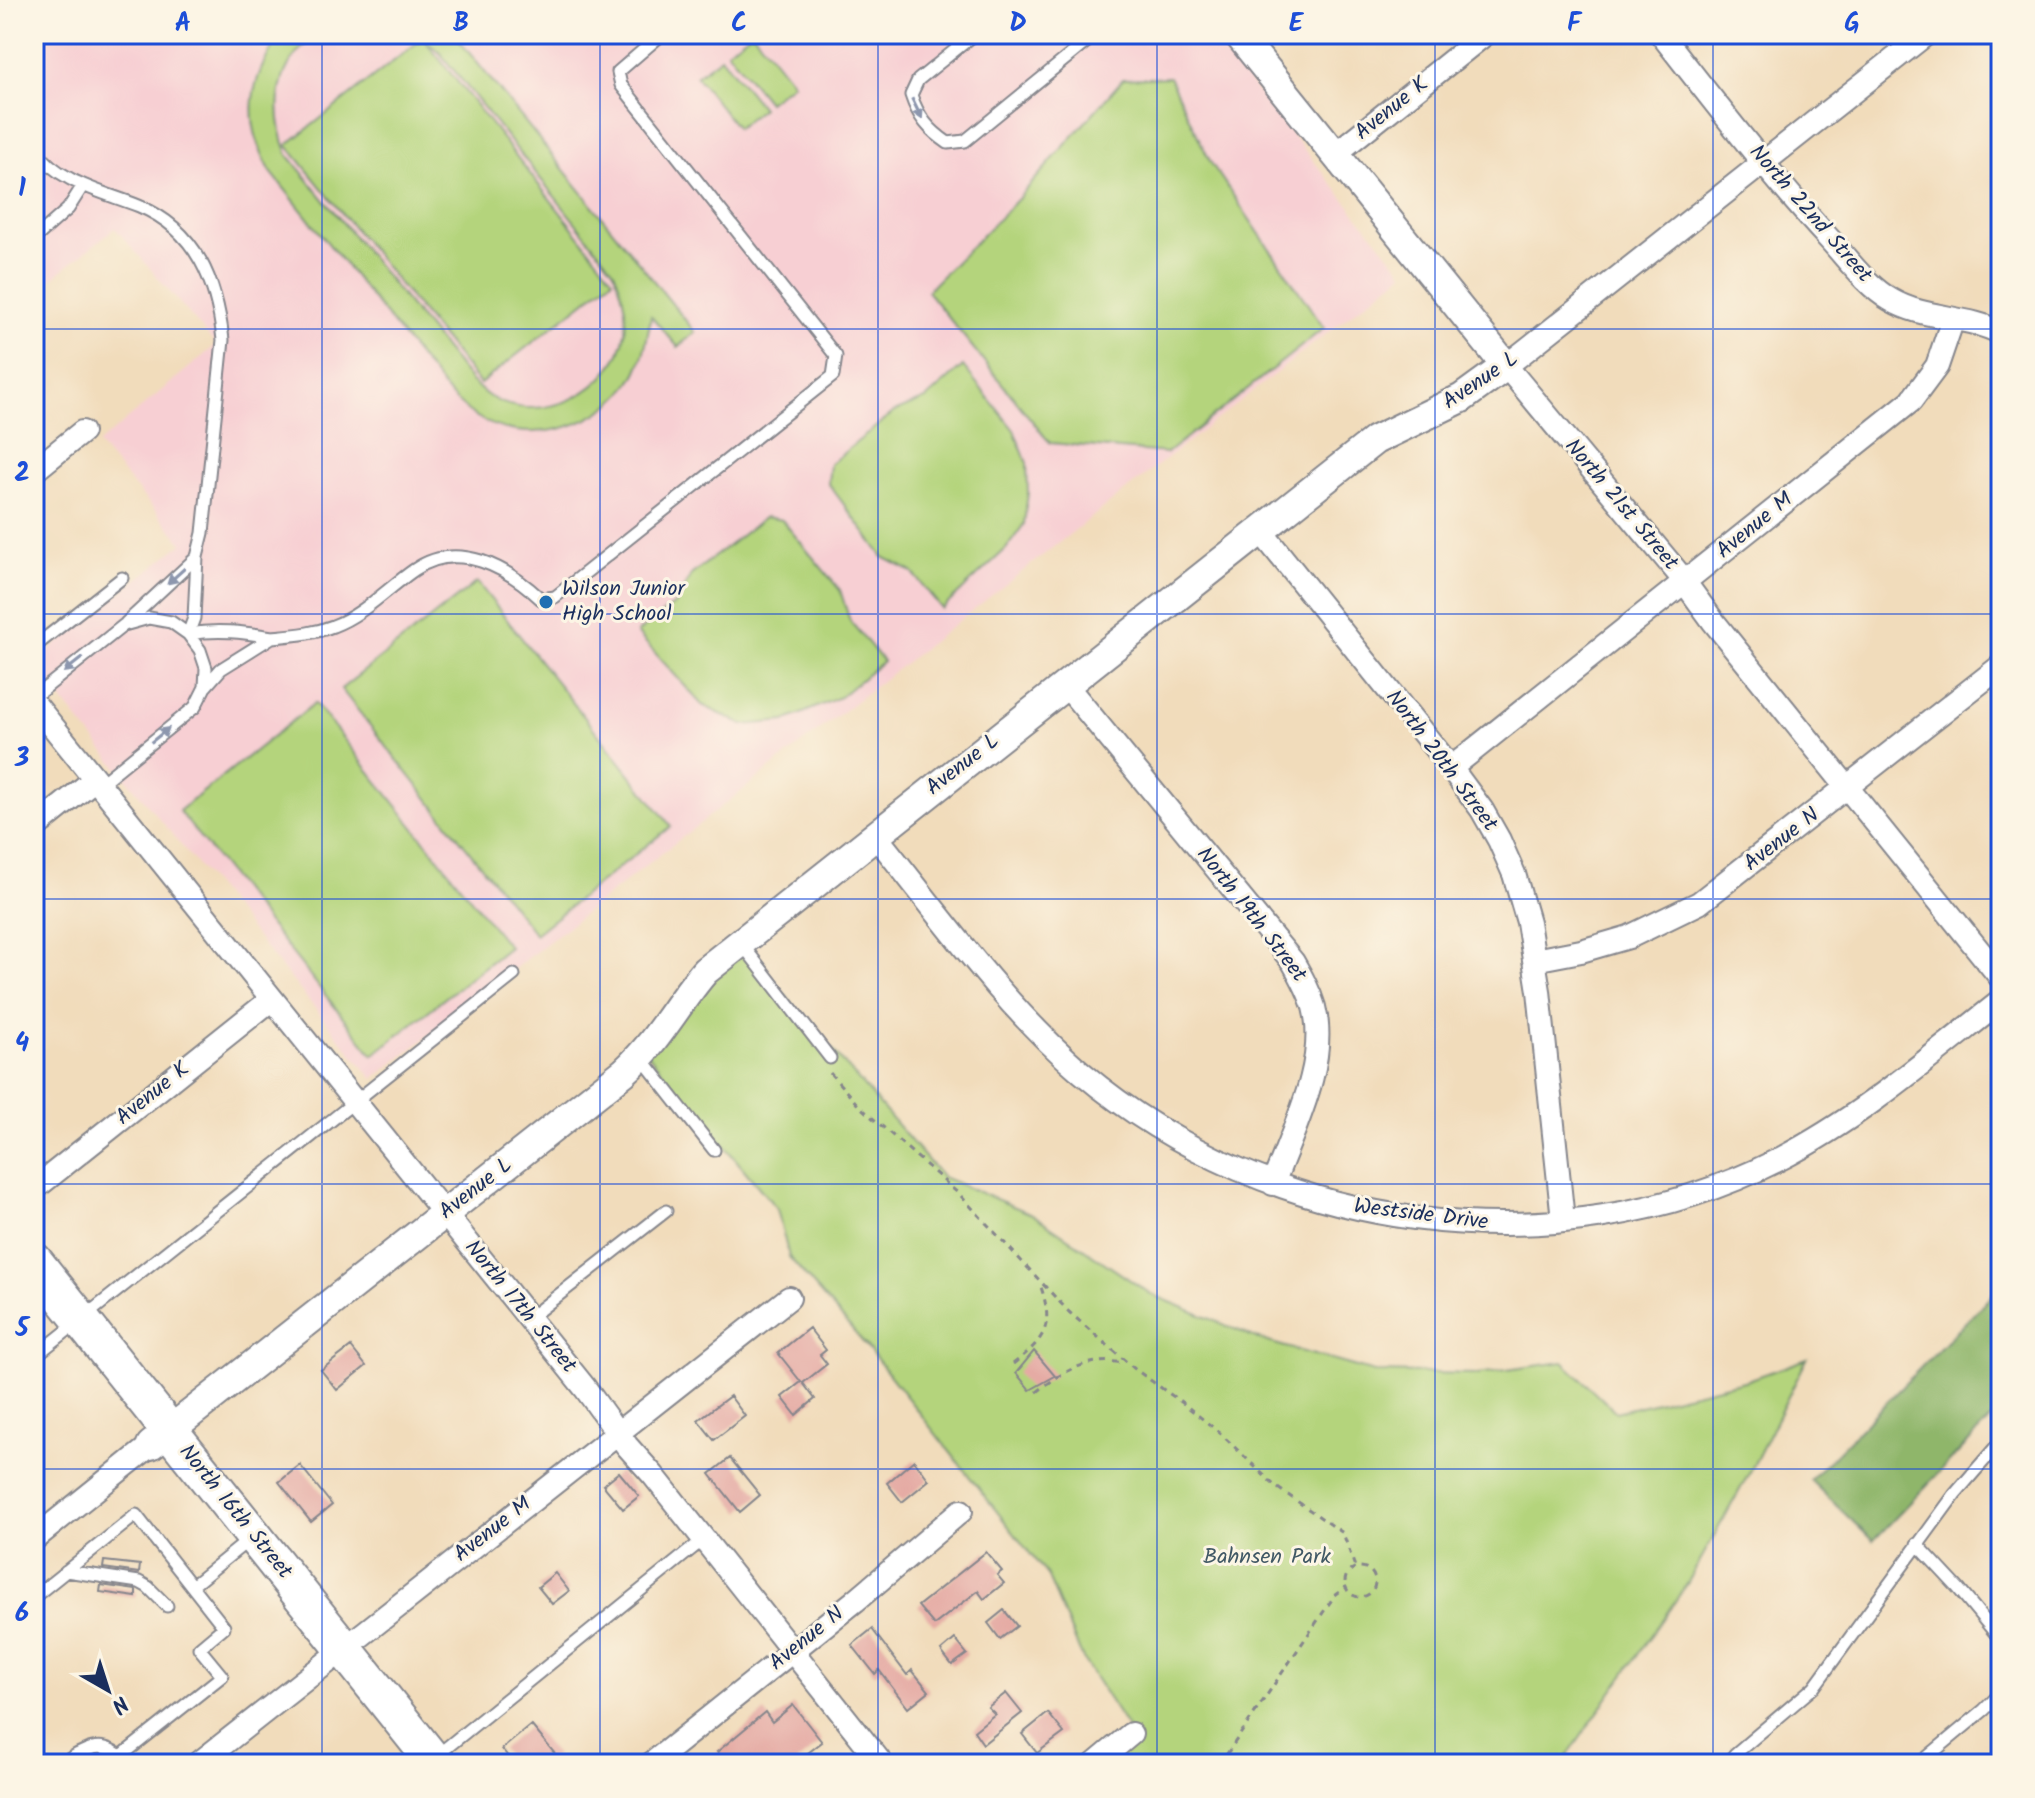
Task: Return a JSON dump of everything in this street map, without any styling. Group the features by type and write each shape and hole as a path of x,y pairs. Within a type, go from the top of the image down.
{"main road":[{"name":"North 16th Street","path":"34,1261 72,1326 335,1656 425,1763"},
{"name":"North 16th Street","path":"34,1298 72,1326"}],"street":[{"name":"North 21st Street","path":"1238,34 1685,583 2001,978"},
{"name":"Avenue K","path":"1335,154 1485,34"},
{"name":"North 22nd Street","path":"1661,34 1763,163 1871,285 1903,306 1925,314 1975,323 2001,333"},
{"name":"Avenue L","path":"36,1534 640,1057 705,971 1065,684 1375,440 1462,398 1506,366 1926,34"},
{"name":"Avenue M","path":"1451,768 1911,401 1937,366 1953,319"},
{"path":"34,471 82,432"},
{"name":"North 20th Street","path":"1260,530 1451,768 1482,810 1514,874 1528,922 1534,960 1563,1220"},
{"name":"Avenue N","path":"1534,960 1629,937 1665,922 1721,888 2001,666"},
{"name":"North 19th Street","path":"1065,684 1293,962 1307,986 1314,1009 1317,1053 1312,1077 1273,1184"},
{"name":"North 17th Street","path":"34,700 882,1764"},
{"path":"34,828 97,782"},
{"name":"Westside Drive","path":"875,835 1008,999 1081,1072 1126,1107 1193,1148 1273,1184 1340,1205 1397,1216 1457,1223 1510,1224 1563,1220 1644,1208 1707,1189 1777,1160 1828,1132 1879,1097 2001,1001"},
{"name":"Avenue K","path":"34,1189 272,999"},
{"name":"Avenue M","path":"198,1764 789,1298"},
{"name":"Avenue N","path":"651,1764 961,1511"},
{"path":"1095,1764 1131,1734"}],"lane":[{"path":"188,634 207,631 272,637 306,635 336,625 418,567 446,558 481,559 520,578 541,599 555,597 833,376 836,356 621,85 618,72 662,34"},
{"path":"975,34 918,80 911,95 916,112 932,132 948,143 965,141 1096,34"},
{"path":"34,148 43,160 82,187 143,208 181,234 207,269 220,313 223,340 203,533 197,557 194,618 188,634"},
{"path":"34,239 68,209 82,187"},
{"path":"34,700 124,625 197,557"},
{"path":"34,647 122,578"},
{"path":"124,625 149,618 171,622 188,634 200,650 206,668 205,687"},
{"path":"97,782 195,707 205,687 221,669 272,637"},
{"path":"740,943 826,1061"},
{"path":"34,1357 514,975"},
{"path":"640,1057 714,1150"},
{"path":"528,1319 666,1211"},
{"path":"1727,1764 1814,1687 1955,1494 2001,1441"},
{"path":"34,1597 136,1515 224,1627 199,1648 222,1676 120,1761 109,1748 98,1747 62,1764"},
{"path":"425,1763 704,1539"},
{"path":"192,1586 245,1544"},
{"path":"1917,1544 2001,1640"},
{"path":"66,1571 139,1582 167,1606"},
{"path":"1919,1764 2001,1693"}],"path":[{"path":"826,1061 858,1105 960,1195 1040,1284 1127,1363 1220,1433 1275,1486 1343,1533 1355,1567"},
{"path":"1013,1364 1036,1346 1046,1330 1047,1309 1040,1284"},
{"path":"1037,1392 1059,1375 1083,1363 1127,1363"},
{"path":"1220,1764 1335,1595 1345,1588 1347,1573 1355,1567 1365,1567 1372,1573 1375,1587 1368,1595 1358,1598 1345,1588"}],"shaded area":[{"name":"Wilson Junior High School","path":"34,34 1211,34 1404,273 373,1079 34,666 34,662 183,543 98,444 216,345 115,228 34,293"}],"green space":[{"path":"281,34 319,34 293,59 280,88 279,121 288,155 471,381 487,395 510,405 532,408 574,398 592,386 608,371 619,353 626,324 624,300 614,271 440,53 417,34 454,34 695,332 678,347 651,316 641,362 628,386 597,414 578,423 537,432 516,431 496,426 469,412 448,393 271,172 256,135 253,102 261,68"},
{"path":"749,34 754,34 793,83 768,102 727,51"},
{"path":"423,38 613,279 480,384 287,145"},
{"path":"721,57 762,108 737,128 696,76"},
{"path":"1169,77 1211,163 1324,328 1167,453 1050,443 927,291 1018,199 1123,79"},
{"path":"963,366 1014,430 1027,463 1028,493 1024,524 1006,549 942,609 912,572 883,557 828,483 830,464 894,412 926,399"},
{"path":"765,517 782,520 840,590 850,621 883,661 840,697 785,721 743,725 702,705 637,633 676,603 691,575"},
{"path":"477,582 671,826 535,934 341,689"},
{"path":"315,703 509,947 373,1055 179,811"},
{"name":"Bahnsen Park","path":"740,943 942,1177 1032,1214 1151,1294 1261,1340 1374,1372 1478,1374 1563,1362 1616,1412 1748,1380 1807,1359 1751,1470 1687,1584 1562,1764 1095,1764 1131,1734 1083,1659 1047,1575 868,1348 789,1257 777,1209 646,1052"},
{"path":"2001,1286 2001,1408 1873,1541 1810,1480"}],"building":[{"path":"809,1328 826,1350 820,1355 827,1364 803,1383 815,1399 796,1415 782,1397 801,1382 778,1353"},
{"path":"351,1347 366,1366 337,1390 321,1370"},
{"path":"1034,1351 1055,1376 1030,1390 1016,1373"},
{"path":"730,1396 745,1416 714,1440 698,1420"},
{"path":"730,1458 760,1495 740,1512 710,1474"},
{"path":"914,1460 929,1480 902,1502 887,1483"},
{"path":"300,1465 332,1505 311,1522 279,1482"},
{"path":"619,1472 639,1496 623,1509 603,1485"},
{"path":"986,1552 1002,1571 997,1575 1004,1583 984,1599 978,1591 934,1625 918,1606"},
{"path":"104,1561 140,1565 139,1573 103,1568"},
{"path":"555,1573 569,1591 552,1604 538,1587"},
{"path":"101,1585 136,1590 136,1597 100,1592"},
{"path":"1004,1610 1017,1626 1000,1639 988,1623"},
{"path":"872,1629 907,1675 912,1670 929,1691 908,1708 879,1670 875,1674 852,1645"},
{"path":"955,1639 967,1654 952,1665 941,1651"},
{"path":"1006,1693 1022,1713 983,1744 974,1731 995,1714 988,1707"},
{"path":"793,1705 822,1742 794,1764 726,1764 717,1752 765,1712 772,1722"},
{"path":"1048,1713 1064,1733 1037,1753 1022,1734"},
{"path":"531,1725 556,1755 545,1764 514,1764 502,1749"}],"place":[{"name":"Wilson Junior High School","path":"546,602"}]}
